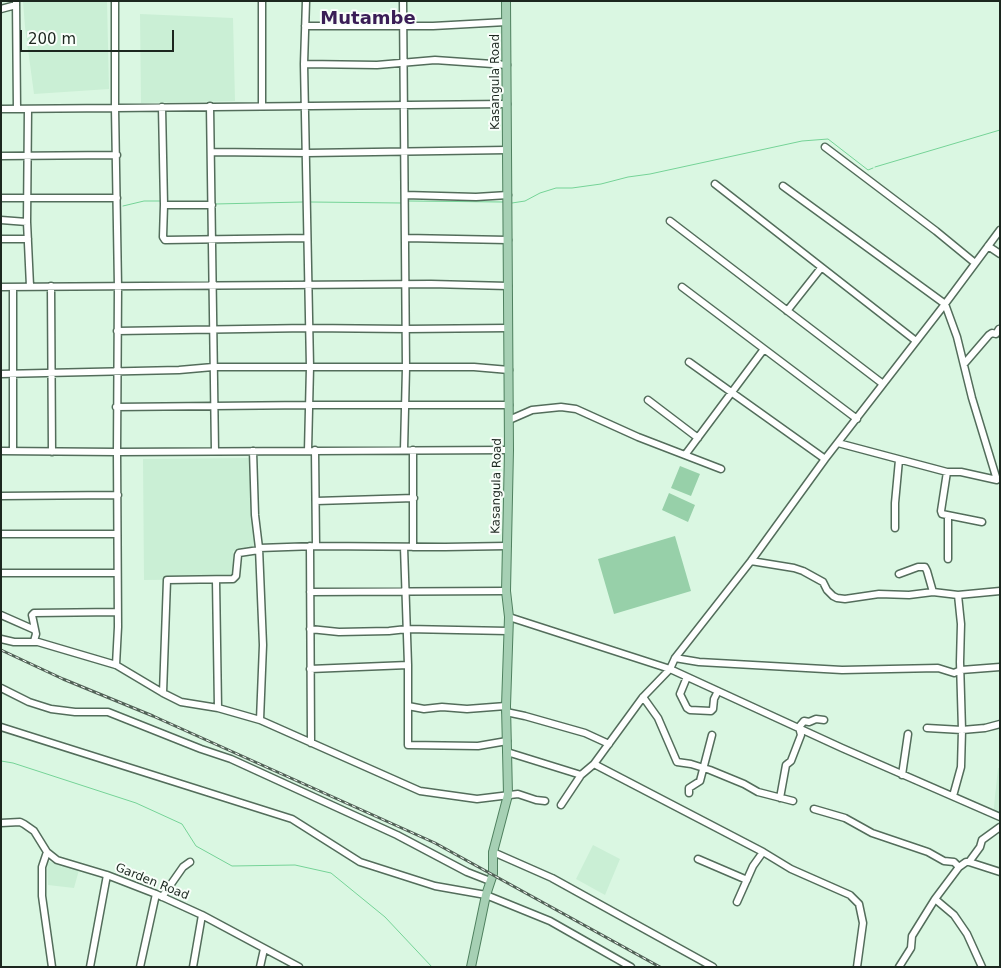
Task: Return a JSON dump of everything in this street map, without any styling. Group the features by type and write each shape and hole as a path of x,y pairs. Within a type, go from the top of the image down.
{"main road":[{"name":"Kasangula Road","path":"471,967 486,896 493,874 493,852 508,795 506,709 509,617 506,591 509,370 506,1"}],"street":[{"path":"115,1 118,287 116,407 118,627 116,664"},
{"path":"262,1 262,106"},
{"path":"306,1 304,64 307,153 307,285 310,405 316,501 310,592 311,743"},
{"path":"403,1 406,330 404,450"},
{"path":"1,9 16,3 17,109"},
{"path":"305,26 433,26 506,22"},
{"path":"304,64 403,64 442,60 507,65"},
{"path":"1,109 507,104"},
{"path":"210,106 215,451"},
{"path":"162,107 164,239 307,238"},
{"path":"28,109 27,222 30,286"},
{"path":"825,147 975,263"},
{"path":"211,152 307,153 507,150"},
{"path":"1,156 117,155"},
{"path":"715,184 916,341"},
{"path":"783,186 945,304 997,480 961,472 947,472 838,443"},
{"path":"405,196 476,197 508,195"},
{"path":"1,198 117,198"},
{"path":"164,205 212,205"},
{"path":"1,220 27,222"},
{"path":"670,221 883,384"},
{"path":"560,805 581,775 594,764 643,697 670,670 675,658 751,561 825,459 1000,230"},
{"path":"405,238 508,240"},
{"path":"1,239 28,239"},
{"path":"988,246 1000,254"},
{"path":"787,311 821,268"},
{"path":"1,287 456,284 508,286"},
{"path":"51,286 50,373 52,452"},
{"path":"682,286 857,419"},
{"path":"13,287 13,451"},
{"path":"117,331 308,328 406,330 508,328"},
{"path":"964,364 989,335 992,333 996,334 999,329"},
{"path":"686,455 764,349"},
{"path":"689,362 825,459"},
{"path":"1,374 310,367 492,368 509,370"},
{"path":"648,400 698,438"},
{"path":"116,407 509,405"},
{"path":"509,420 532,410 561,406 576,409 638,437 721,469"},
{"path":"413,450 413,547"},
{"path":"1,451 509,450"},
{"path":"253,451 263,645 260,720"},
{"path":"895,528 899,460"},
{"path":"947,472 942,514 982,522"},
{"path":"1,496 118,495"},
{"path":"316,501 414,498"},
{"path":"948,516 948,559"},
{"path":"1,534 117,534"},
{"path":"163,693 167,580 235,578 239,553 259,549 313,546 507,546"},
{"path":"404,547 408,665 408,745 478,746 507,741"},
{"path":"751,561 803,571 823,582 827,590 837,598 879,594 909,595 933,592 958,595 1000,591"},
{"path":"899,574 918,567 924,567 928,571 933,592"},
{"path":"1,573 117,573"},
{"path":"216,580 218,708"},
{"path":"310,592 506,591"},
{"path":"953,796 961,767 962,730 961,624 958,595"},
{"path":"34,642 35,630 32,615 37,612 117,612"},
{"path":"1,615 35,630"},
{"path":"509,617 670,670 902,775 1000,817"},
{"path":"310,629 358,632 407,629 508,631"},
{"path":"1,639 14,642 34,642 116,664 163,693 182,702 218,708 260,720 420,791 477,799 518,794 536,800 545,800"},
{"path":"675,658 699,662 831,670 938,668 954,673 961,670 1000,667"},
{"path":"310,669 408,665"},
{"path":"687,677 680,694 690,710 711,712 718,691"},
{"path":"1,688 29,702 51,709 75,712 108,712 201,749 231,758 397,835 467,872 490,881"},
{"path":"643,697 658,718 678,762 704,768 744,784 758,792 793,801"},
{"path":"408,706 424,709 506,709 585,733 609,744"},
{"path":"799,728 804,721 824,720"},
{"path":"927,728 962,730 985,728 1000,724"},
{"path":"1,727 292,819 360,862 435,886 486,896 550,921 632,967"},
{"path":"780,798 786,764 791,761 801,735 799,728"},
{"path":"902,775 908,734"},
{"path":"688,793 689,788 700,781 712,736"},
{"path":"507,752 581,775"},
{"path":"594,764 792,869 850,895 859,904 863,923 857,967"},
{"path":"814,809 845,818 872,833 928,852 944,861 954,862 959,866"},
{"path":"1,823 20,822 24,824 34,831 47,852 42,866 42,896 52,967"},
{"path":"969,862 980,847 982,840 1000,826"},
{"name":"Garden Road","path":"47,852 57,860 107,875 159,895 202,915 299,967"},
{"path":"493,852 552,878 713,967"},
{"path":"737,902 753,866 763,852"},
{"path":"698,859 747,880"},
{"path":"140,967 159,895 183,867 190,862"},
{"path":"899,967 911,948 912,936 935,899 959,866 969,862 1000,872"},
{"path":"90,967 107,875"},
{"path":"935,899 954,915 967,934 982,967"},
{"path":"193,967 202,915"},
{"path":"260,967 264,949"}],"shaded area":[{"path":"23,1 107,1 109,89 34,94"},
{"path":"140,14 233,18 235,101 141,103"},
{"path":"251,458 254,549 233,551 233,579 144,580 143,459"},
{"path":"680,466 700,474 691,496 671,488"},
{"path":"669,493 695,505 688,522 662,510"},
{"path":"675,536 691,591 614,614 598,559"},
{"path":"998,768 1000,768 1000,819 993,816"},
{"path":"593,845 620,859 605,895 576,879"},
{"path":"47,861 79,870 74,888 48,885"}],"waterway":[{"path":"875,167 1000,130"},
{"path":"512,203 525,201 540,193 556,188 601,184 802,141 828,139 868,170 873,168"},
{"path":"123,206 144,201 161,201"},
{"path":"408,201 503,202"},
{"path":"215,204 303,202"},
{"path":"310,202 401,203"},
{"path":"1,761 13,763 136,803 182,824 196,846 232,866 295,865 331,873 385,917 432,967"}],"railway":[{"path":"1,650 435,843 660,967"}],"district":[{"name":"Mutambe","path":"368,19"}]}
